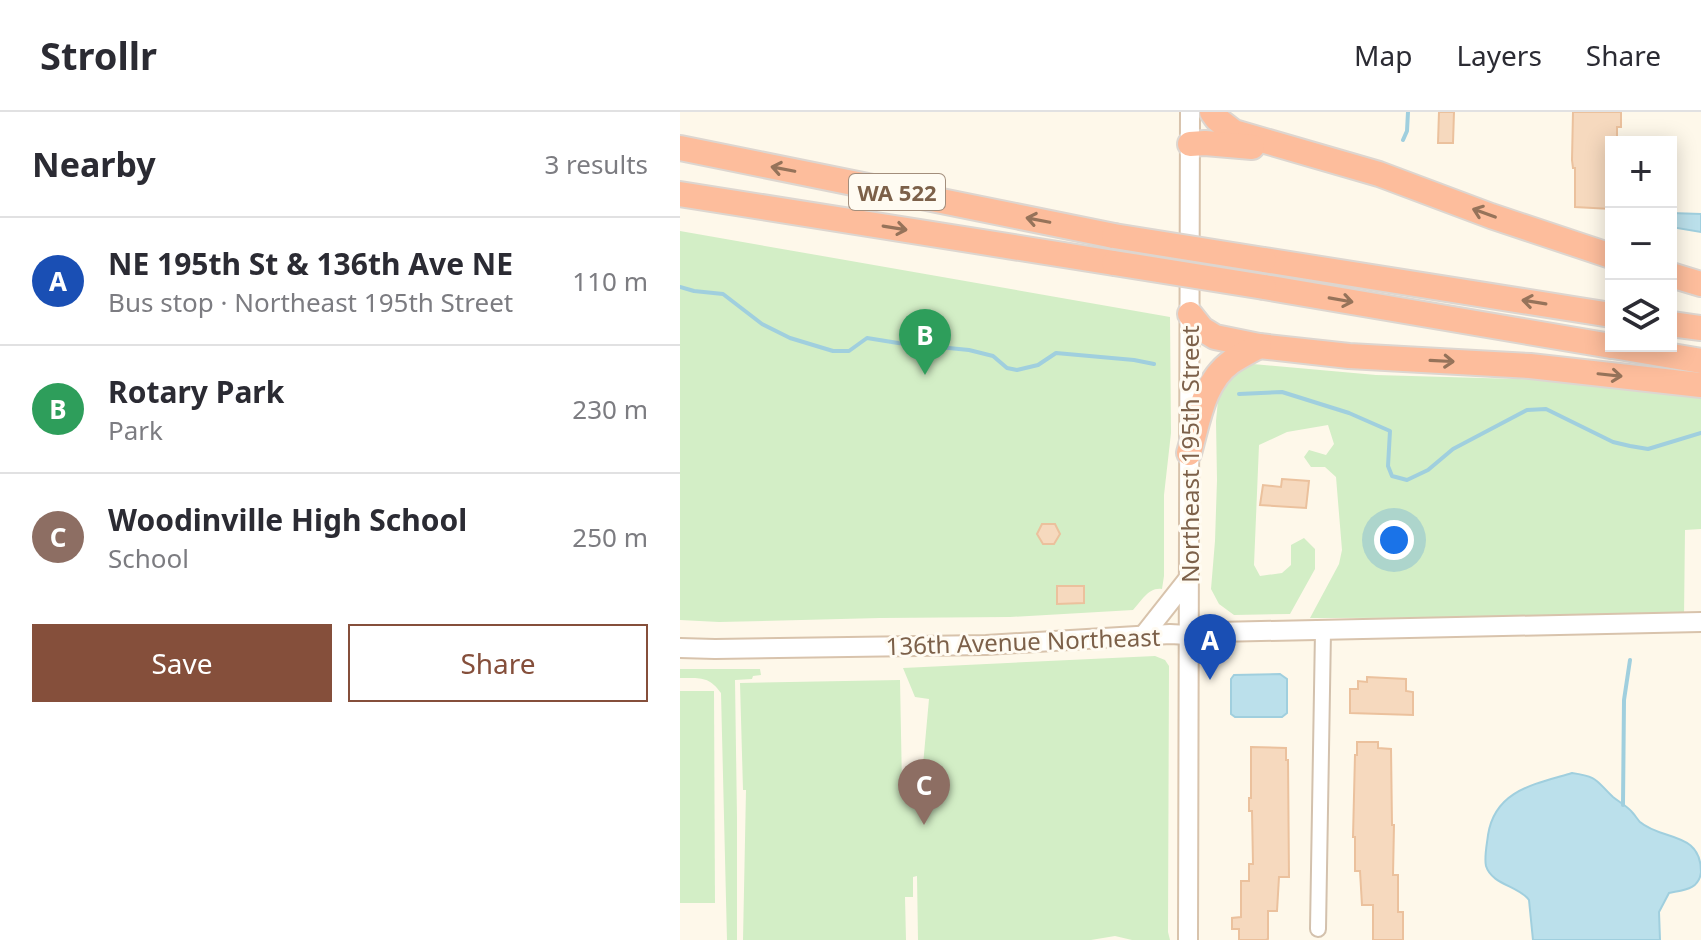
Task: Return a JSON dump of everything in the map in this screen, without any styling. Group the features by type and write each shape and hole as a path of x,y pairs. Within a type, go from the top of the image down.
{"highway":[{"path":"1212,112 1234,132 1379,174 1605,254"},
{"path":"1190,144 1257,147 1318,156"},
{"name":"WA 522","path":"680,148 1114,236 1605,314"},
{"name":"WA 522","path":"680,194 1605,345"},
{"path":"1677,277 1701,284"},
{"path":"1190,314 1202,329 1215,337 1259,346 1349,356 1530,366 1701,385"},
{"path":"1677,325 1701,328"},
{"path":"1189,453 1216,377 1230,362 1259,346"},
{"name":"WA 522","path":"1648,352 1701,361"}],"street":[{"name":"Northeast 195th Street","path":"1188,940 1190,112"},
{"path":"1143,636 1188,579"},
{"name":"136th Avenue Northeast","path":"680,648 986,645 1216,632 1701,622"},
{"path":"1318,929 1323,631"}],"green space":[{"path":"680,231 1170,317 1171,433 1164,495 1162,589 1149,592 1133,610 1010,617 680,620"},
{"path":"1253,364 1376,375 1583,381 1701,393 1701,529 1685,530 1684,617 1310,618 1339,564 1342,550 1336,477 1325,467 1311,467 1304,457 1309,450 1326,455 1334,444 1328,425 1287,432 1259,445 1254,565 1260,576 1282,573 1291,565 1291,545 1304,538 1315,549 1315,569 1290,614 1234,615 1219,604 1211,589 1217,480 1216,421 1218,400 1225,381 1236,369"},
{"path":"1155,656 1165,660 1169,666 1170,940 1132,940 1115,936 1091,940 918,940 917,876 913,877 913,897 905,897 906,940 743,940 746,790 743,790 740,683 900,680 902,786 921,787 929,699 915,697 903,668"},
{"path":"680,669 760,669 761,675 752,679 735,680 737,940 727,940 721,693 704,679 680,678"},
{"path":"680,691 714,691 715,903 680,903"}],"water":[{"path":"1677,213 1701,214 1701,232 1677,228"},
{"path":"1280,674 1287,679 1287,713 1282,717 1235,717 1231,714 1231,679 1234,675"},
{"path":"1572,773 1596,780 1640,822 1688,843 1695,850 1700,878 1690,888 1669,893 1659,912 1660,940 1533,940 1529,900 1489,872 1485,859 1488,835 1499,808 1519,791"}],"building":[{"path":"1439,112 1454,112 1453,143 1438,143"},
{"path":"1573,112 1621,112 1621,127 1617,127 1617,136 1605,136 1605,209 1575,207 1575,168 1572,160"},
{"path":"1282,479 1309,481 1306,508 1260,505 1263,485 1281,487"},
{"path":"1042,524 1055,524 1060,534 1054,544 1043,544 1037,534"},
{"path":"1057,586 1084,586 1084,603 1057,604"},
{"path":"1367,677 1406,679 1406,691 1413,692 1413,715 1350,713 1350,689 1358,689 1358,681 1367,682"},
{"path":"1357,742 1378,742 1378,748 1391,749 1393,875 1398,875 1398,912 1403,912 1403,940 1373,940 1373,905 1362,905 1360,871 1355,871 1353,837"},
{"path":"1251,747 1286,748 1288,760 1289,877 1279,877 1277,911 1268,911 1266,940 1239,940 1239,929 1232,929 1232,918 1241,917 1241,881 1249,881 1249,864 1253,864 1252,811 1249,811"}],"waterway":[{"path":"1403,140 1408,112"},
{"path":"680,287 723,294 762,324 790,338 833,351 849,351 867,338 969,350 993,356 1007,368 1017,370 1038,365 1056,353 1154,364"},
{"path":"1239,394 1282,392 1349,413 1390,431 1388,466 1392,476 1407,480 1428,470 1453,449 1527,410 1546,409 1613,442 1648,449 1701,433"},
{"path":"1623,805 1624,700 1630,660"}],"place":[{"name":"Rotary Park","path":"925,375"},
{"name":"NE 195th St & 136th Ave NE","path":"1210,680"},
{"name":"Woodinville High School","path":"924,825"}]}
